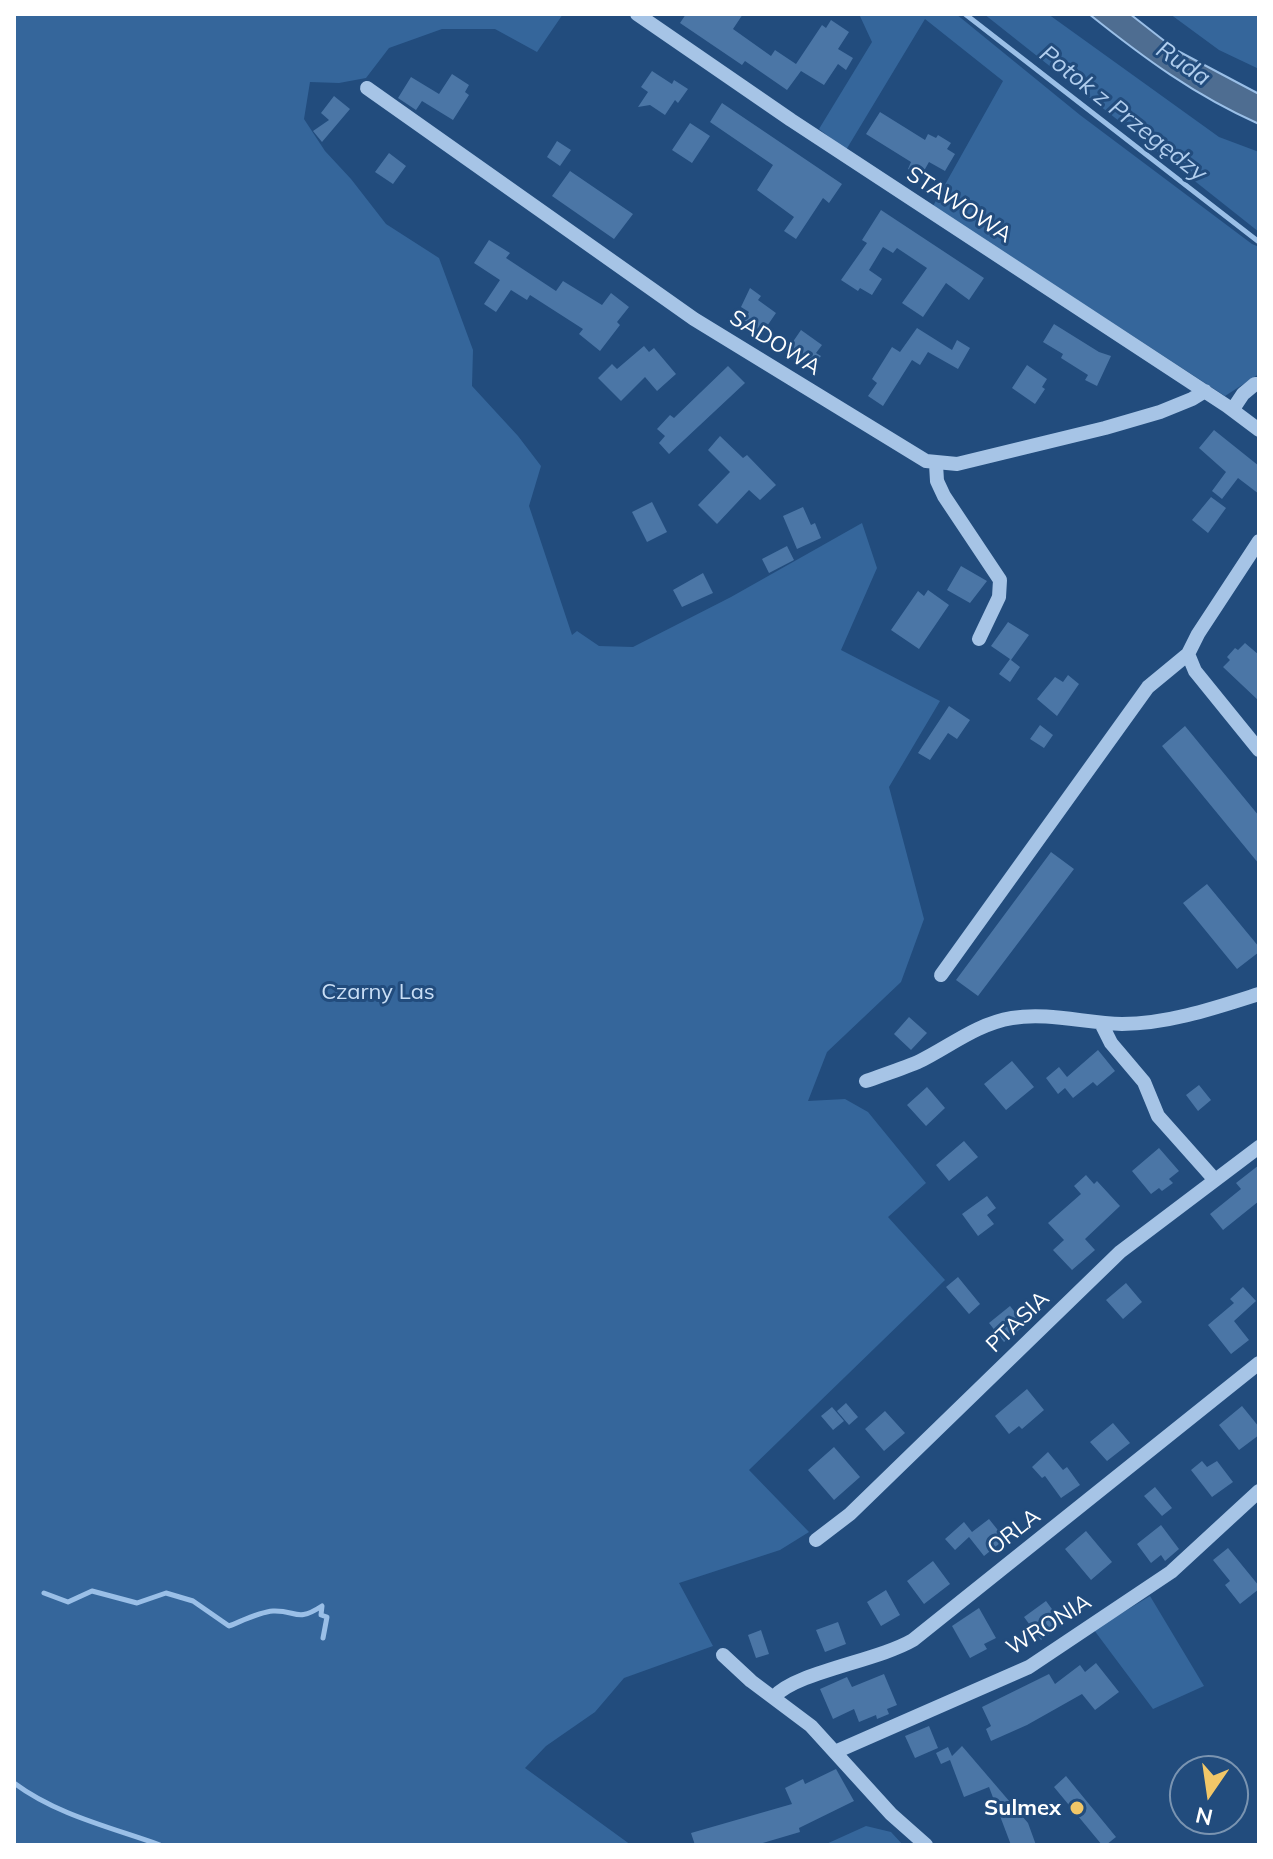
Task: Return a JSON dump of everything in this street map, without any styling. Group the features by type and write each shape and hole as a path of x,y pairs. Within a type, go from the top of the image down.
{"street":[{"name":"STAWOWA","path":"637,14 791,120 1233,409 1259,430"},
{"name":"SADOWA","path":"367,88 694,319 907,452 936,464 969,462 1142,418 1205,391"},
{"path":"1233,409 1243,394 1259,384"},
{"path":"936,464 937,481 944,496 998,574 1002,585 979,639"},
{"path":"941,975 1148,687 1188,654 1259,541"},
{"path":"1188,654 1195,671 1259,750"},
{"path":"866,1081 918,1061 979,1028 1008,1019 1053,1017 1101,1023 1157,1021 1259,994"},
{"path":"1101,1023 1111,1043 1144,1082 1158,1116 1215,1180"},
{"name":"PTASIA","path":"816,1540 850,1514 1120,1252 1259,1147"},
{"name":"ORLA","path":"774,1697 791,1684 883,1655 913,1640 1259,1363"},
{"name":"WRONIA","path":"835,1752 1029,1667 1171,1572 1259,1491"},
{"path":"723,1655 751,1681 811,1726 891,1814 926,1845"}],"green space":[{"name":"Czarny Las","path":"14,14 563,14 537,52 495,29 442,29 389,48 366,78 339,83 310,82 304,119 325,151 386,224 439,258 473,350 472,386 541,466 529,506 572,635 577,631 599,646 633,647 731,597 862,523 877,568 841,650 940,701 889,787 924,919 901,982 827,1052 808,1101 845,1099 868,1112 926,1183 888,1217 945,1280 749,1470 809,1532 780,1550 679,1583 713,1646 624,1678 595,1712 546,1746 525,1768 631,1845 14,1845"},
{"path":"859,14 956,14 1080,115 1259,247 1259,374 1225,396 933,206 1003,81 925,19 846,150 819,129 872,42"},
{"path":"984,14 1048,14 1219,137 1259,152 1259,232"},
{"path":"1170,14 1259,14 1259,69 1219,50"},
{"path":"1150,1596 1204,1686 1153,1709 1094,1630"},
{"path":"866,1826 891,1832 903,1845 824,1845"}],"water":[{"name":"Ruda","path":"1089,14 1130,14 1176,50 1259,94 1259,124 1170,75"}],"building":[{"path":"686,14 743,14 733,29 771,56 775,50 796,64 822,25 826,28 831,20 849,32 838,49 853,58 846,70 838,64 824,85 801,71 787,90 745,61 742,65 680,23"},
{"path":"652,71 672,84 674,80 688,89 678,103 675,100 665,115 650,105 638,107 648,92 641,87"},
{"path":"452,74 469,85 465,92 469,95 453,120 422,101 416,110 398,98 411,77 439,94"},
{"path":"334,96 350,109 322,142 313,131 329,120 321,113"},
{"path":"722,103 842,184 829,203 823,198 796,239 784,231 794,217 757,190 773,165 710,122"},
{"path":"880,112 925,140 928,134 936,138 938,135 951,143 947,149 955,154 945,171 929,162 921,176 908,169 911,162 866,134"},
{"path":"690,123 710,136 692,163 672,150"},
{"path":"557,141 571,150 560,166 547,157"},
{"path":"389,153 406,166 393,184 375,172"},
{"path":"570,171 633,214 614,239 552,196"},
{"path":"881,210 984,278 969,300 946,283 923,317 902,303 927,268 897,248 893,253 883,247 869,270 882,279 872,295 860,288 858,291 841,280 867,243 862,240"},
{"path":"489,240 510,253 506,258 556,291 563,281 602,305 611,293 629,307 600,351 579,334 583,329 530,295 527,300 511,290 496,312 484,304 500,280 474,263"},
{"path":"750,288 761,296 758,300 776,313 763,332 744,320 749,312 741,307"},
{"path":"1054,324 1111,356 1097,386 1085,380 1088,375 1061,358 1063,354 1043,342"},
{"path":"917,328 952,350 957,340 970,348 958,369 928,352 920,365 912,360 883,406 868,396 877,383 872,379 892,347 900,352"},
{"path":"801,330 822,345 816,353 821,356 813,367 788,349"},
{"path":"644,346 649,352 654,348 676,374 657,391 645,377 621,401 598,378 612,364 617,369"},
{"path":"1027,365 1047,379 1042,387 1045,389 1035,404 1012,388"},
{"path":"728,366 745,383 669,454 659,443 665,436 657,429 670,415 674,418"},
{"path":"1214,430 1259,466 1259,494 1238,478 1222,499 1212,491 1226,472 1199,448"},
{"path":"720,436 743,458 747,455 776,485 760,500 749,490 717,524 698,505 730,472 708,450"},
{"path":"1211,497 1226,508 1208,533 1192,520"},
{"path":"652,502 667,532 647,542 632,512"},
{"path":"803,507 821,538 797,549 783,516"},
{"path":"787,546 794,560 769,573 762,559"},
{"path":"961,566 987,581 970,603 947,590"},
{"path":"703,573 713,593 682,607 673,590"},
{"path":"928,590 949,605 919,649 891,630 918,591 924,596"},
{"path":"1008,622 1029,635 1011,660 1020,667 1010,682 999,674 1010,659 991,646"},
{"path":"1245,643 1259,655 1259,701 1223,667 1235,648 1238,650"},
{"path":"1068,675 1079,684 1057,716 1037,699 1055,677 1063,682"},
{"path":"949,706 970,720 957,739 948,733 930,760 918,753"},
{"path":"1040,725 1053,735 1044,748 1030,739"},
{"path":"1185,726 1259,816 1259,864 1162,746"},
{"path":"1051,852 1074,869 978,996 956,980"},
{"path":"1207,884 1259,947 1259,952 1237,969 1183,903"},
{"path":"909,1017 927,1033 911,1050 894,1034"},
{"path":"1098,1050 1115,1071 1097,1086 1093,1082 1073,1098 1065,1088 1058,1094 1046,1078 1059,1067 1067,1077"},
{"path":"1012,1061 1034,1087 1006,1110 984,1084"},
{"path":"1199,1085 1211,1100 1198,1111 1186,1095"},
{"path":"927,1087 945,1108 926,1126 907,1105"},
{"path":"964,1141 978,1157 949,1181 936,1165"},
{"path":"1159,1148 1179,1171 1169,1179 1173,1183 1151,1194 1132,1171"},
{"path":"1259,1165 1259,1201 1223,1230 1210,1214 1241,1189 1236,1183"},
{"path":"1086,1175 1094,1184 1097,1181 1120,1206 1085,1239 1095,1250 1072,1270 1053,1250 1064,1240 1048,1223 1081,1194 1074,1186"},
{"path":"987,1196 996,1208 987,1215 994,1224 978,1236 962,1214"},
{"path":"958,1277 980,1304 969,1314 946,1287"},
{"path":"1126,1283 1142,1302 1123,1319 1106,1300"},
{"path":"1243,1287 1256,1301 1234,1321 1249,1340 1231,1354 1208,1325 1234,1303 1230,1299"},
{"path":"1010,1306 1025,1325 1004,1342 989,1323"},
{"path":"1027,1389 1044,1410 1022,1429 1019,1426 1009,1434 995,1416"},
{"path":"846,1403 858,1417 849,1425 837,1411"},
{"path":"1242,1406 1259,1427 1259,1435 1239,1450 1219,1425"},
{"path":"832,1407 844,1421 833,1430 821,1416"},
{"path":"885,1411 905,1433 884,1451 865,1429"},
{"path":"1113,1423 1130,1443 1107,1461 1090,1442"},
{"path":"834,1447 860,1477 834,1500 808,1470"},
{"path":"1048,1452 1063,1470 1067,1467 1080,1485 1061,1498 1045,1476 1042,1478 1032,1467"},
{"path":"1202,1461 1207,1467 1217,1461 1233,1482 1212,1497 1191,1470"},
{"path":"1155,1487 1172,1508 1162,1516 1144,1496"},
{"path":"989,1519 1005,1539 984,1556 969,1537 955,1550 945,1539 964,1522 972,1532"},
{"path":"1161,1525 1179,1549 1165,1561 1161,1555 1151,1563 1137,1544"},
{"path":"1086,1531 1112,1562 1091,1580 1065,1549"},
{"path":"1228,1548 1259,1586 1240,1604 1225,1585 1230,1581 1213,1560"},
{"path":"933,1561 950,1584 924,1604 907,1581"},
{"path":"886,1590 900,1615 881,1626 867,1602"},
{"path":"1046,1601 1063,1624 1041,1640 1024,1617"},
{"path":"979,1608 996,1638 984,1644 987,1649 970,1658 952,1626"},
{"path":"838,1622 846,1644 825,1652 816,1630"},
{"path":"761,1630 769,1654 756,1658 748,1635"},
{"path":"1096,1663 1119,1692 1095,1710 1082,1694 991,1741 986,1729 991,1726 982,1707 1049,1674 1055,1684 1080,1665 1085,1672"},
{"path":"884,1674 897,1705 887,1709 889,1714 859,1722 854,1709 833,1719 820,1689 847,1677 852,1687"},
{"path":"929,1726 938,1748 915,1758 905,1736"},
{"path":"962,1746 1028,1823 1036,1845 1011,1845 989,1787 964,1797 950,1760 941,1764 936,1753 948,1747 952,1756"},
{"path":"836,1769 854,1801 799,1828 800,1832 756,1845 695,1845 691,1833 792,1804 785,1788 803,1779 805,1784"},
{"path":"1066,1776 1116,1837 1106,1845 1102,1845 1054,1787"}],"waterway":[{"name":"Potok z Przegędzy","path":"965,14 1259,242"},
{"path":"44,1593 68,1602 92,1591 137,1603 166,1593 193,1601 229,1626 268,1612 301,1615 322,1606 321,1615 327,1617 323,1638"},
{"path":"14,1783 66,1812 160,1845"}],"place":[{"name":"Sulmex","path":"1077,1808"}]}
